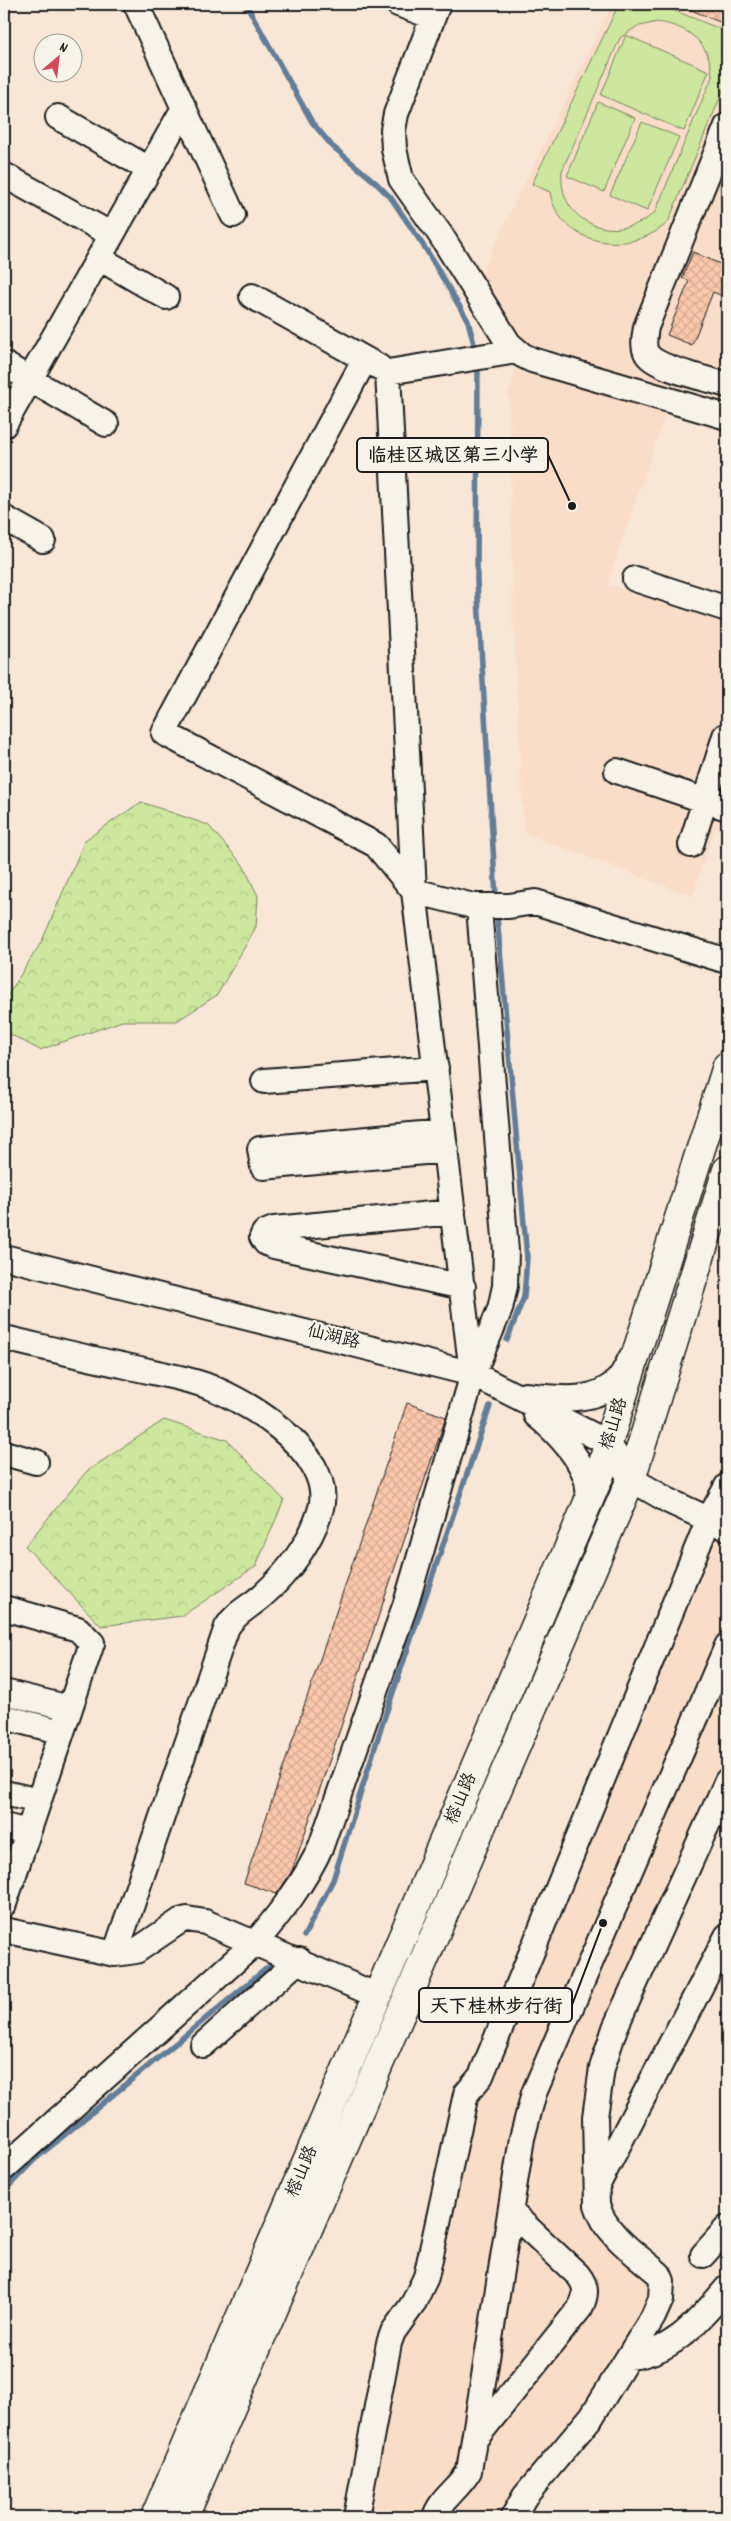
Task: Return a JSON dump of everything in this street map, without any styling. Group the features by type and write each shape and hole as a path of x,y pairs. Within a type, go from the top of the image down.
{"main road":[{"name":"榕山路","path":"155,2517 601,1472 608,1443 727,1066"},
{"name":"榕山路","path":"184,2517 631,1479 727,1170"}],"street":[{"path":"136,4 233,215"},
{"path":"398,4 435,11 396,114 393,130 397,166 407,189 440,234 509,344 527,358 540,363 727,417"},
{"path":"4,424 184,108"},
{"path":"58,117 149,169"},
{"path":"727,126 646,327 644,344 648,355 659,363 727,385"},
{"path":"4,175 112,235"},
{"path":"99,258 166,297"},
{"path":"252,296 388,372 516,351"},
{"path":"365,359 164,733 376,845 414,890 447,901 479,907 514,906 535,902 727,961"},
{"path":"4,364 106,424"},
{"path":"388,372 414,890 472,1374"},
{"path":"4,518 43,540"},
{"path":"635,579 727,609"},
{"path":"690,845 725,736"},
{"path":"617,771 727,808"},
{"path":"4,2168 256,1942 288,1903 321,1846 407,1600 472,1374 500,1310 504,1291 506,1270 479,907"},
{"path":"264,1081 436,1068"},
{"path":"444,1141 263,1166 260,1149 444,1141"},
{"path":"453,1212 274,1229 264,1232 262,1237 266,1242 274,1246 462,1287"},
{"name":"仙湖路","path":"4,1257 472,1374 608,1443"},
{"path":"4,1338 197,1382 236,1400 283,1430 304,1450 318,1472 323,1491 321,1508 312,1531 297,1558 274,1585 233,1618 227,1627 115,1954"},
{"path":"509,1393 572,1400 602,1392 618,1380 640,1343"},
{"path":"509,1393 552,1428 576,1457 588,1487 586,1509"},
{"path":"643,1442 645,1471 658,1495"},
{"path":"608,1443 631,1479 658,1495 718,1524"},
{"path":"4,1453 36,1462"},
{"path":"356,2517 389,2343 393,2332 413,2304 426,2277 466,2094 481,2076 718,1524 727,1486"},
{"path":"619,1506 637,1498 658,1495"},
{"path":"4,1608 78,1629 92,1643 4,1904"},
{"path":"435,2517 440,2505 466,2477 475,2440 522,2138 534,2093 727,1646"},
{"path":"4,1692 70,1708"},
{"path":"4,1717 62,1732"},
{"path":"513,2517 525,2496 592,2416 662,2299 662,2281 659,2274 618,2238 600,2218 596,2188 595,2117 602,2068 615,2028 718,1823 727,1781"},
{"path":"4,1793 38,1801"},
{"path":"4,1826 28,1832"},
{"path":"4,1930 115,1954 136,1951 147,1945 172,1925 187,1919 205,1922 299,1960 378,1996"},
{"path":"596,2188 727,1936"},
{"path":"203,2045 299,1960"},
{"path":"475,2440 580,2308 585,2299 585,2283 578,2274 511,2212"},
{"path":"704,2255 727,2228"},
{"path":"629,2357 651,2352 685,2335 727,2288"}],"shaded area":[{"path":"612,4 727,4 727,399 676,384 607,584 727,623 727,645 723,657 727,659 727,832 715,828 692,896 524,833 513,615 509,392 522,347 481,273"},
{"path":"727,1486 727,1781 615,2028 597,2205 663,2289 513,2517 356,2517 402,2319 466,2094"}],"green space":[{"path":"619,4 658,4 723,30 721,43 727,81 668,222 653,233 636,240 599,241 582,235 567,225 556,211 550,192 532,184","holes":["657,22 688,32 696,38 707,55 711,65 712,77 655,212 640,222 624,228 608,228 593,224 579,217 569,205 563,190 562,171 620,38 636,27"]},
{"path":"626,35 709,71 684,131 601,95"},
{"path":"598,102 635,118 604,192 567,176"},
{"path":"642,122 679,137 647,211 610,195"},
{"path":"141,802 208,825 243,865 258,896 256,927 217,995 177,1021 122,1021 40,1050 4,1031 4,1001 42,941 85,840"},
{"path":"164,1420 227,1440 284,1500 256,1566 182,1616 101,1626 25,1546 87,1471"}],"building":[{"path":"677,4 727,4 727,9 722,23"},
{"path":"693,252 727,267 727,298 713,292 692,345 667,335 689,281 682,278"},
{"path":"407,1403 446,1417 292,1871 277,1894 244,1883"}],"waterway":[{"path":"246,4 312,122 332,146 391,198 427,251 468,321 476,352"},
{"path":"478,364 477,581 496,898"},
{"path":"497,916 527,1258 524,1297 507,1340"},
{"path":"304,1936 333,1880 382,1725 490,1406"},
{"path":"4,2191 33,2161 273,1963"}],"place":[{"name":"临桂区城区第三小学","path":"572,506"},
{"name":"天下桂林步行街","path":"603,1923"}]}
